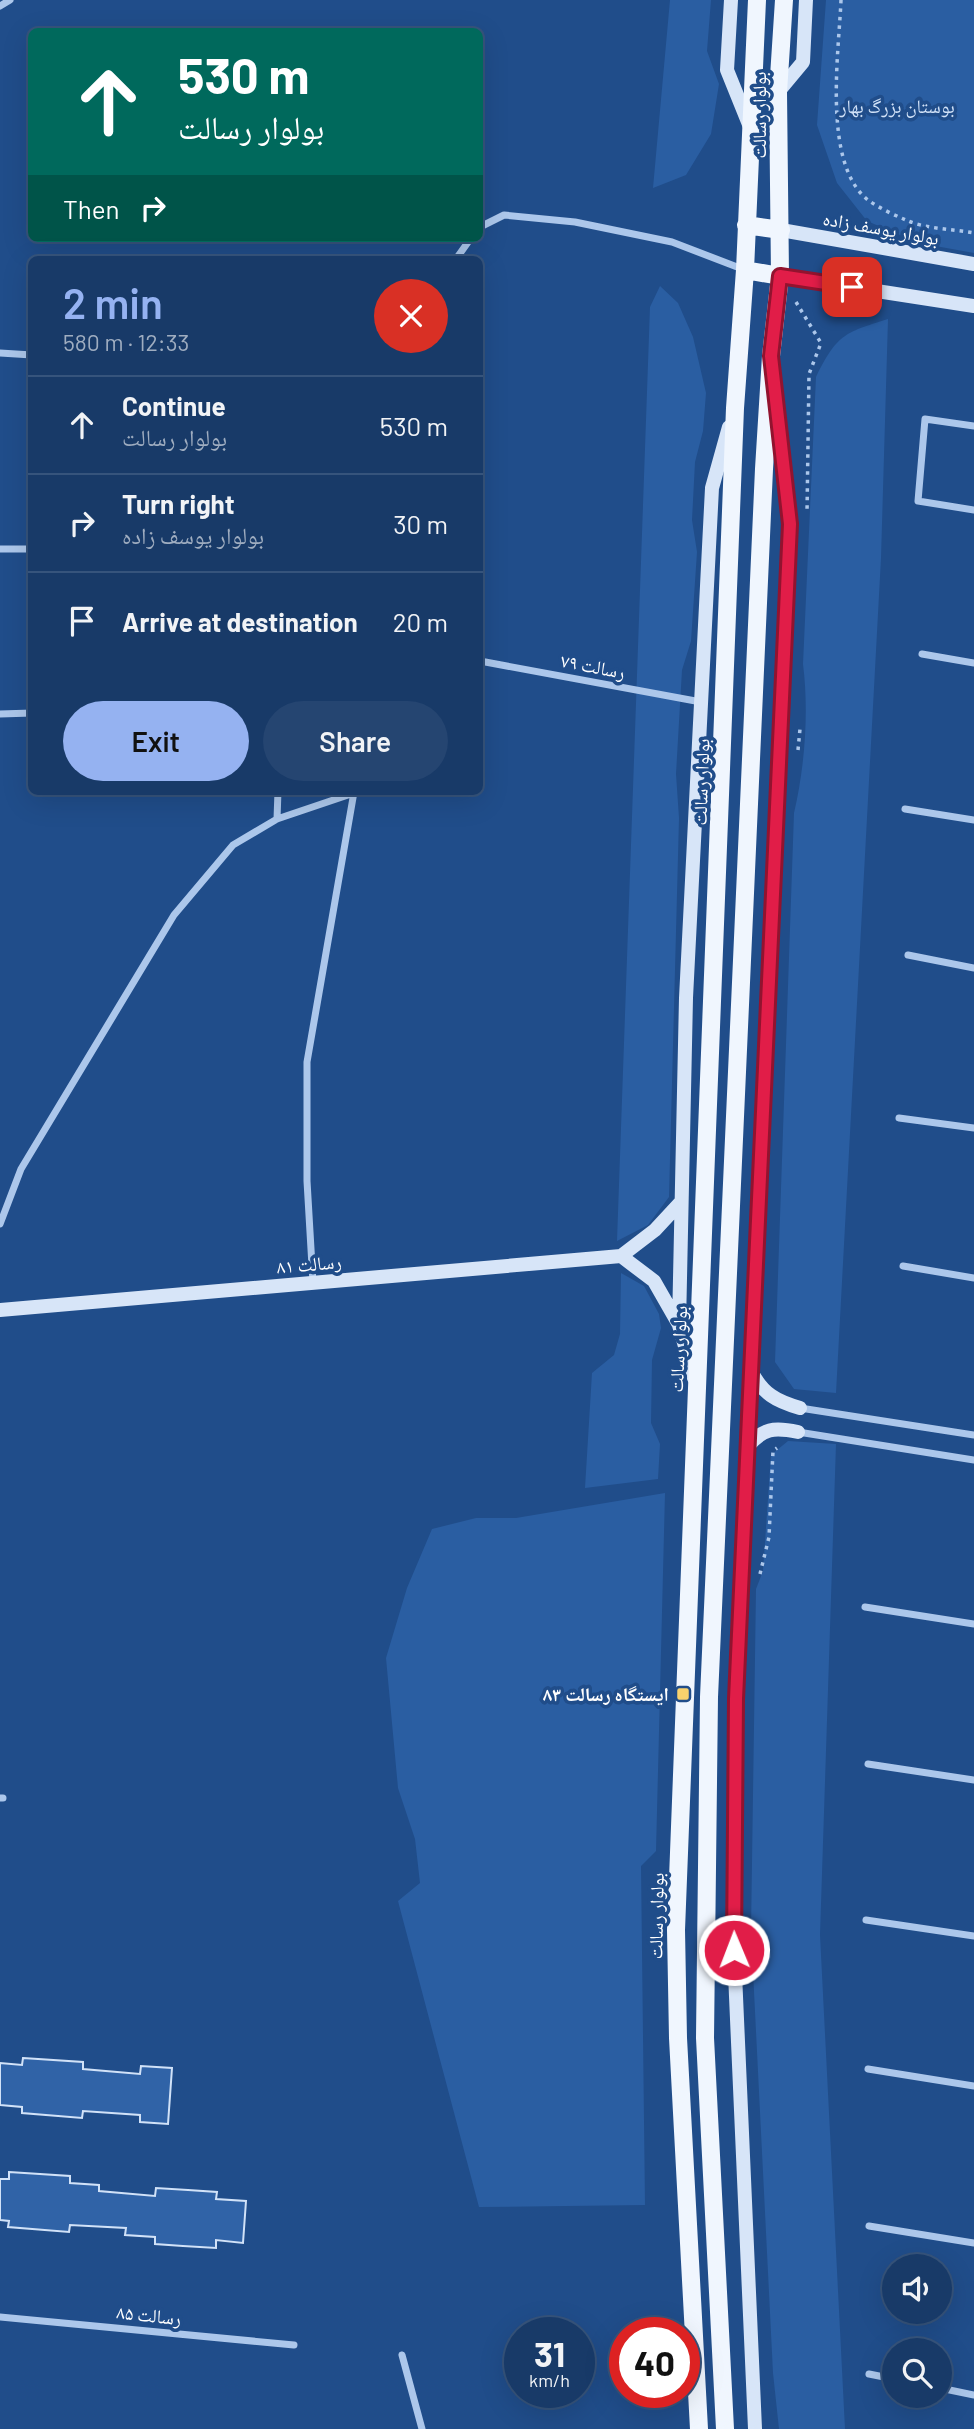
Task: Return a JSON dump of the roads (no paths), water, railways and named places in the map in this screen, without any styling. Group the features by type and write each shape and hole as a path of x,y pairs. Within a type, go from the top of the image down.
{"main road":[{"name":"بولوار رسالت","path":"699,2429 678,2038 676,1930 735,408 745,270 752,131 751,69 757,0"},
{"name":"بولوار رسالت","path":"780,276 778,92 783,0"},
{"path":"747,225 781,230"},
{"path":"725,2429 705,2038 709,1697 771,356 780,276 745,270"}],"street":[{"path":"0,6 10,0"},
{"path":"731,0 727,70 752,131"},
{"path":"778,92 803,62 806,0"},
{"path":"483,226 504,215 575,222 671,242 745,270"},
{"name":"بولوار یوسف زاده","path":"781,230 974,264"},
{"path":"780,276 974,306"},
{"path":"0,352 28,355"},
{"path":"755,2429 733,1928 736,1699 749,1368 790,524 771,356"},
{"path":"679,1325 686,998 712,488 735,408"},
{"path":"974,426 925,419 918,501 974,509"},
{"path":"0,549 28,549"},
{"path":"922,654 974,663"},
{"name":"رسالت ۷۹","path":"483,662 701,702"},
{"path":"0,714 28,713"},
{"path":"277,819 278,795"},
{"path":"0,1224 21,1169 174,915 233,845 277,819 345,795"},
{"path":"313,1284 307,1181 307,1062 353,795"},
{"path":"905,809 974,820"},
{"path":"908,955 974,968"},
{"path":"899,1118 974,1128"},
{"path":"680,1202 655,1230 621,1256 654,1281 679,1325 697,1389"},
{"name":"رسالت ۸۱","path":"0,1310 621,1256"},
{"path":"903,1266 974,1278"},
{"path":"749,1368 761,1390 782,1403 974,1435"},
{"path":"747,1447 760,1432 777,1428 974,1460"},
{"path":"865,1607 974,1624"},
{"path":"868,1764 974,1780"},
{"path":"866,1920 974,1936"},
{"path":"868,2068 974,2086"},
{"path":"869,2226 974,2243"},
{"name":"رسالت ۸۵","path":"0,2317 294,2345"},
{"path":"402,2355 422,2429"},
{"path":"869,2374 882,2377"},
{"path":"952,2390 974,2395"}],"place":[{"name":"ایستگاه رسالت ۸۳","path":"683,1694"}],"park label":[{"name":"بوستان بزرگ بهار","path":"897,106"}]}
